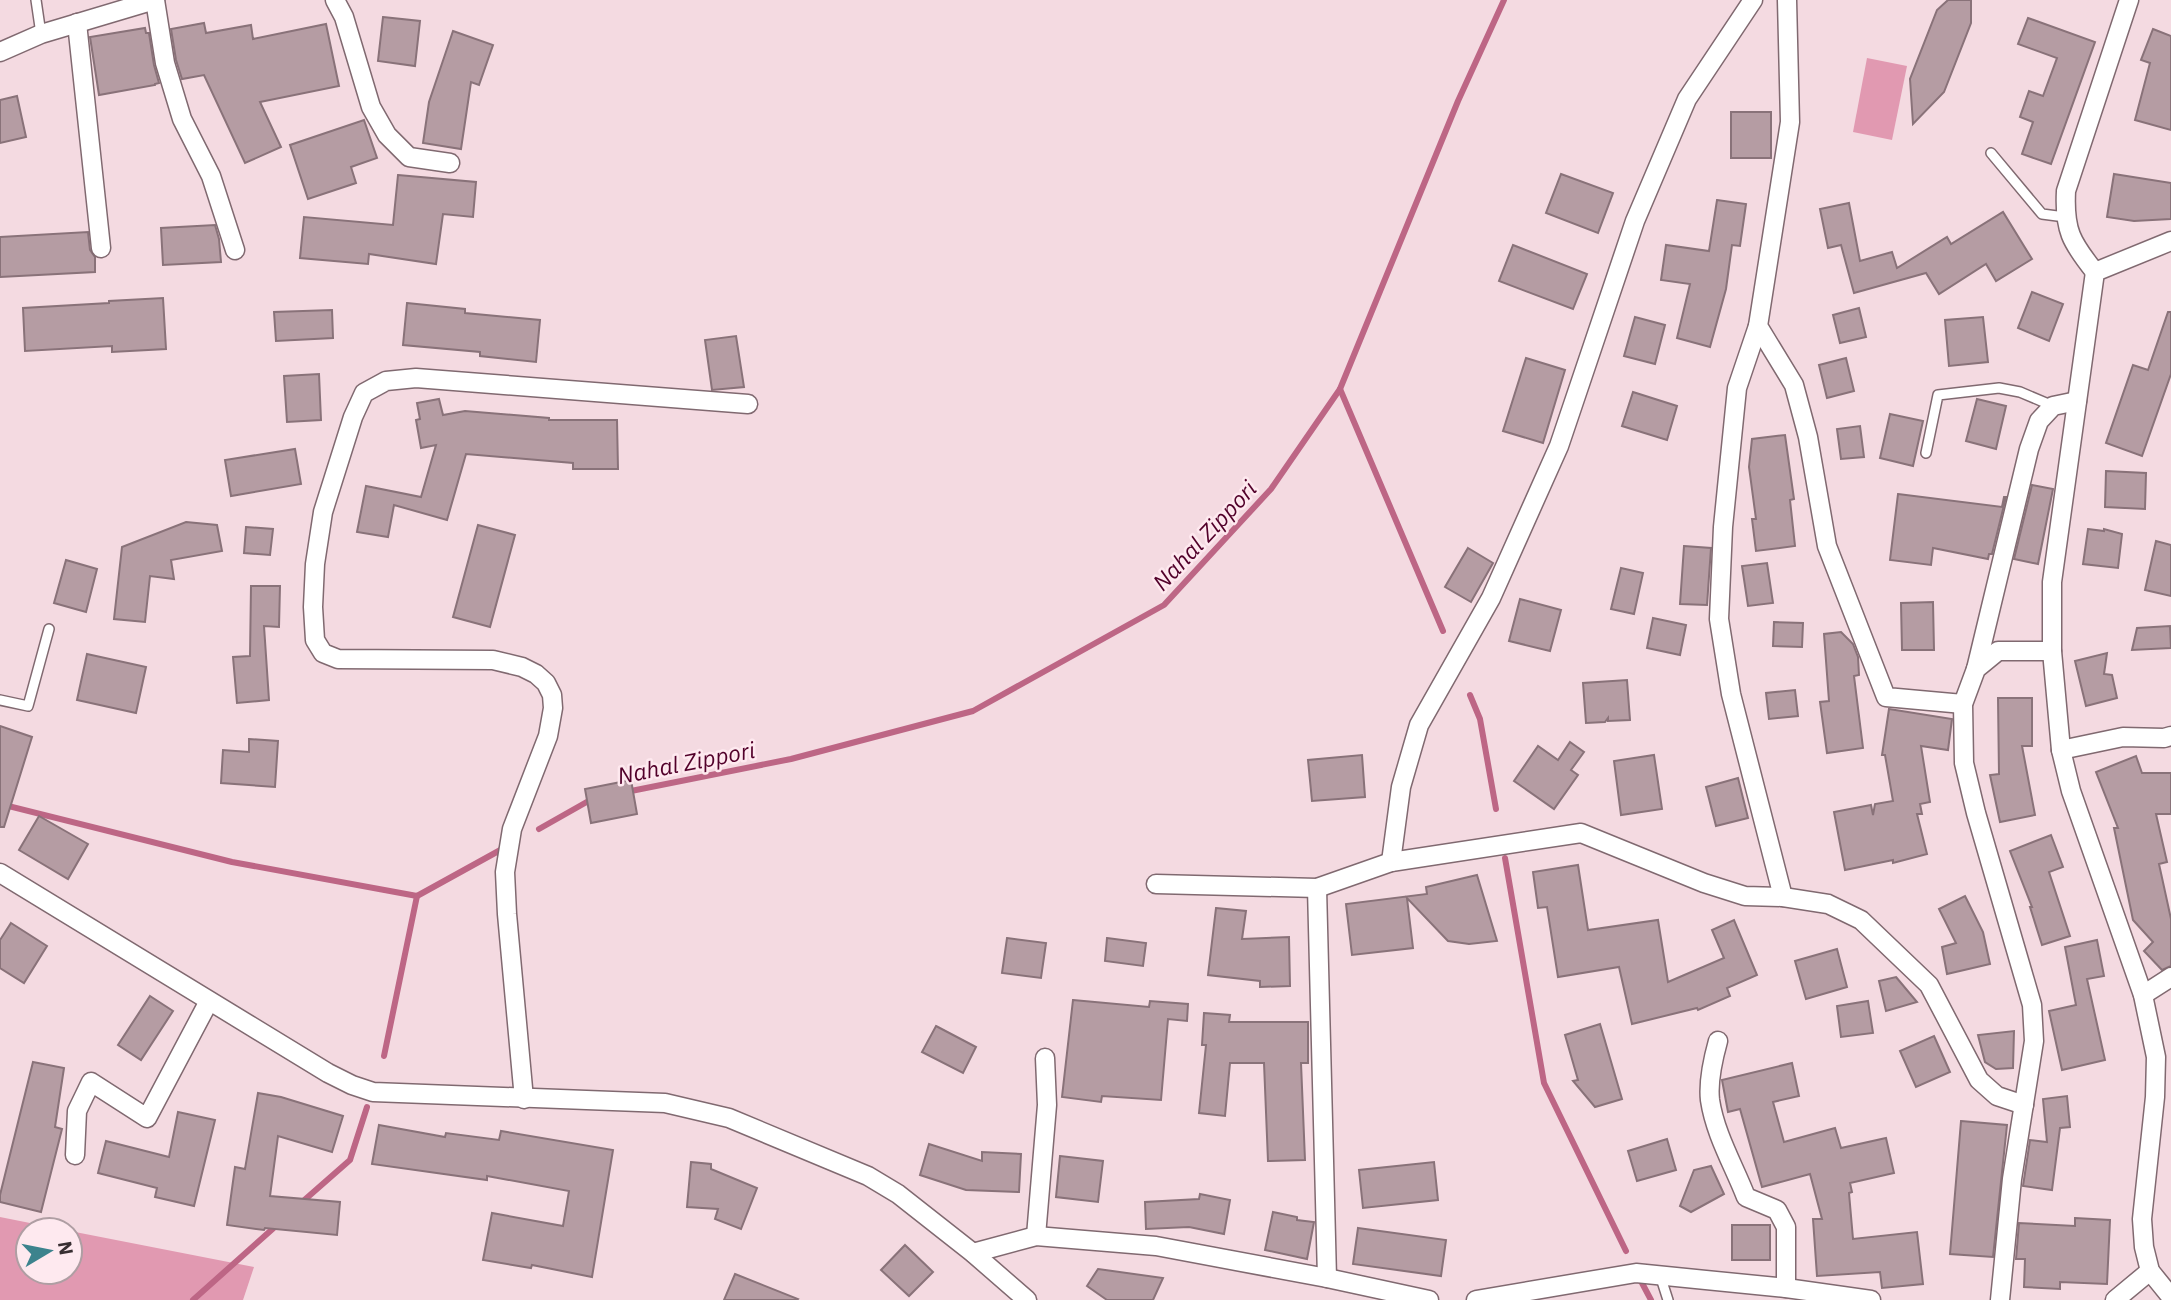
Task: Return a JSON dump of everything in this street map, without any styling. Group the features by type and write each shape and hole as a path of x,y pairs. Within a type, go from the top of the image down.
{"street":[{"path":"0,52 41,34 155,0 165,64 182,119 211,176 235,250"},
{"path":"335,0 344,18 371,107 387,135 410,157 450,163"},
{"path":"1391,862 1401,787 1419,725 1491,598 1559,446 1635,220 1687,99 1753,0"},
{"path":"1783,897 1731,694 1719,619 1723,527 1737,388 1758,326 1790,122 1787,0"},
{"path":"2129,0 2066,191 2065,216 2070,236 2095,272 2052,582 2052,652 2061,750 2071,791 2143,995 2156,1057 2163,1096 2141,1219 2150,1271 2171,1297"},
{"path":"77,23 101,248"},
{"path":"2095,272 2171,241"},
{"path":"1758,326 1794,385 1808,437 1827,546 1886,697 1963,704"},
{"path":"524,1099 505,872 512,829 548,736 553,708 552,695 537,674 522,667 493,660 338,659 323,653 315,639 315,564 323,512 353,416 364,393 386,381 416,379 748,404"},
{"path":"2000,1300 2012,1179 2034,1041 2032,1005 1964,763 1963,704 1976,669 2029,449 2039,422 2053,405 2077,401"},
{"path":"1976,669 1998,651 2052,652"},
{"path":"2061,750 2123,737 2171,736"},
{"path":"1156,884 1317,888 1391,862 1581,833 1704,883 1745,896 1783,897 1828,904 1861,920 1929,985 1979,1080 1997,1096 2024,1105"},
{"path":"0,873 328,1073 352,1085 373,1092 665,1104 729,1118 878,1182 898,1194 1027,1300"},
{"path":"1317,888 1327,1278"},
{"path":"2143,995 2171,977"},
{"path":"75,1155 77,1111 91,1082 147,1118 209,1001"},
{"path":"1718,1041 1713,1059 1710,1099 1718,1131 1746,1197 1777,1210 1786,1227 1786,1288"},
{"path":"1036,1236 1047,1105 1045,1058"},
{"path":"973,1253 1036,1236 1156,1246 1429,1300"},
{"path":"2115,1300 2150,1271"},
{"path":"1476,1300 1636,1273 1786,1288 1871,1300"}],"lane":[{"path":"36,0 41,34"},
{"path":"1991,153 2042,214 2065,216"},
{"path":"1926,453 1938,395 1999,388 2020,392 2053,405"},
{"path":"0,699 28,706 49,629"},
{"path":"1660,1275 1668,1300"}],"shaded area":[{"path":"1867,58 1907,66 1892,140 1853,132"},
{"path":"0,1217 14,1220 14,1286 84,1286 84,1234 254,1267 243,1300 0,1300"}],"building":[{"path":"1948,0 1971,0 1971,23 1944,92 1913,124 1910,79 1937,10"},
{"path":"383,17 420,21 415,66 378,61"},
{"path":"2028,18 2095,42 2051,164 2022,154 2033,122 2020,117 2029,91 2043,96 2057,58 2018,44"},
{"path":"204,23 206,33 251,25 253,39 326,24 339,86 260,102 281,147 245,163 204,75 182,79 176,60 171,29"},
{"path":"145,28 146,33 149,33 159,83 99,95 90,37"},
{"path":"2153,29 2171,36 2171,130 2135,120 2150,63 2141,60"},
{"path":"453,31 493,45 479,85 471,82 461,149 423,143 429,102"},
{"path":"17,96 26,137 0,143 0,100"},
{"path":"1731,112 1771,112 1771,158 1731,158"},
{"path":"364,120 377,158 351,167 356,183 308,199 290,145"},
{"path":"1561,174 1613,193 1598,233 1546,213"},
{"path":"2114,174 2171,183 2171,219 2134,221 2107,217"},
{"path":"398,175 476,182 473,217 443,214 436,264 369,254 368,264 300,258 304,217 393,225"},
{"path":"1717,200 1746,204 1740,246 1732,245 1726,289 1710,347 1677,338 1690,284 1661,280 1666,245 1709,251"},
{"path":"1849,203 1860,261 1892,252 1897,268 1947,237 1951,244 2003,212 2032,259 1996,281 1986,264 1939,294 1926,273 1854,293 1841,245 1828,248 1820,209"},
{"path":"215,225 221,262 163,265 161,228"},
{"path":"88,232 90,250 95,257 95,272 0,277 0,237"},
{"path":"1513,245 1587,274 1573,309 1499,281"},
{"path":"2032,292 2063,304 2049,341 2018,328"},
{"path":"163,298 166,349 112,352 112,346 25,351 23,308"},
{"path":"407,303 465,309 465,313 540,320 536,362 480,356 480,352 403,345"},
{"path":"1859,308 1866,337 1840,343 1833,315"},
{"path":"332,310 333,338 276,341 274,312"},
{"path":"2168,312 2171,312 2171,374 2142,456 2106,443 2133,365 2148,370"},
{"path":"1635,317 1665,325 1655,364 1624,356"},
{"path":"1983,317 1988,362 1949,366 1945,320"},
{"path":"736,336 744,387 712,390 705,340"},
{"path":"1526,358 1565,370 1543,443 1503,431"},
{"path":"1846,358 1854,391 1827,398 1819,365"},
{"path":"319,374 321,420 287,422 284,376"},
{"path":"1633,392 1677,406 1667,440 1622,426"},
{"path":"439,399 443,415 465,411 549,420 617,420 618,469 573,469 573,463 466,454 447,520 394,505 388,537 357,532 366,486 421,497 436,445 421,448 416,420 420,419 417,403"},
{"path":"1977,399 2006,406 1996,449 1966,441"},
{"path":"1890,414 1923,421 1913,466 1880,458"},
{"path":"1860,426 1864,457 1841,459 1837,429"},
{"path":"1785,435 1794,499 1790,500 1795,546 1756,551 1752,519 1756,519 1749,467 1752,439"},
{"path":"295,449 301,484 231,496 225,460"},
{"path":"2106,471 2146,473 2145,509 2105,507"},
{"path":"2032,485 2053,489 2038,564 2014,559"},
{"path":"1898,494 2002,507 2006,497 1992,554 1989,554 1988,559 1933,548 1931,565 1890,560"},
{"path":"186,522 217,525 222,551 171,560 174,579 150,576 145,622 114,619 122,547"},
{"path":"478,525 515,535 490,627 453,617"},
{"path":"246,527 273,529 270,555 244,553"},
{"path":"2088,529 2104,529 2122,534 2118,568 2083,564"},
{"path":"2156,541 2171,545 2171,596 2145,590"},
{"path":"1684,546 1711,548 1707,605 1680,604"},
{"path":"1468,548 1493,563 1471,602 1445,587"},
{"path":"66,560 97,569 86,612 54,603"},
{"path":"1767,563 1773,603 1748,606 1742,566"},
{"path":"1621,568 1643,573 1634,614 1611,609"},
{"path":"251,586 280,586 279,627 264,626 269,700 237,703 233,657 250,656"},
{"path":"1520,599 1561,610 1550,651 1509,641"},
{"path":"1933,602 1934,650 1902,650 1901,603"},
{"path":"1653,618 1686,625 1680,655 1647,648"},
{"path":"1774,622 1803,623 1802,647 1773,646"},
{"path":"2170,626 2171,648 2132,650 2137,628"},
{"path":"1841,632 1853,644 1858,657 1859,675 1854,676 1863,748 1827,753 1820,702 1829,701 1824,634"},
{"path":"2107,653 2104,674 2112,675 2117,698 2086,706 2075,661"},
{"path":"87,654 146,667 136,713 77,700"},
{"path":"1627,680 1630,720 1608,721 1608,718 1605,722 1586,723 1583,683"},
{"path":"1795,690 1798,716 1769,719 1766,693"},
{"path":"1998,698 2032,698 2032,746 2022,746 2035,815 2000,822 1990,775 1999,774"},
{"path":"1889,709 1952,719 1948,750 1921,746 1930,802 1920,804 1922,814 1917,814 1927,854 1893,863 1893,860 1845,870 1834,812 1871,805 1873,815 1875,804 1893,801 1885,755 1882,755"},
{"path":"0,726 32,737 4,827 0,827"},
{"path":"249,739 278,741 275,787 221,783 223,750 249,752"},
{"path":"1570,742 1584,752 1571,770 1578,775 1554,809 1514,781 1538,746 1558,760"},
{"path":"1362,755 1365,797 1312,801 1308,760"},
{"path":"1654,755 1662,809 1621,815 1614,761"},
{"path":"2136,756 2142,773 2171,773 2171,814 2156,814 2167,862 2159,864 2171,919 2171,966 2162,970 2144,951 2153,942 2133,920 2114,828 2118,828 2096,772"},
{"path":"1738,778 1748,818 1716,826 1706,787"},
{"path":"631,780 637,814 591,823 585,789"},
{"path":"39,816 88,844 68,879 19,850"},
{"path":"2051,835 2063,867 2049,872 2070,936 2042,945 2032,907 2010,851"},
{"path":"1578,865 1588,930 1658,920 1668,982 1724,958 1712,930 1734,920 1757,975 1727,988 1730,996 1698,1010 1697,1008 1632,1024 1619,967 1558,977 1547,907 1538,908 1533,872"},
{"path":"1477,875 1497,941 1469,944 1448,941 1407,898 1413,948 1352,955 1346,904 1427,894 1426,887"},
{"path":"1965,896 1983,932 1990,964 1947,974 1942,947 1956,943 1939,909"},
{"path":"1216,908 1246,911 1242,939 1289,937 1290,986 1260,987 1260,981 1208,975"},
{"path":"11,923 47,946 24,983 0,968 0,940"},
{"path":"1007,938 1046,943 1041,978 1002,973"},
{"path":"1107,938 1146,943 1143,966 1105,961"},
{"path":"2097,940 2104,976 2087,979 2105,1060 2062,1070 2049,1011 2076,1005 2065,947"},
{"path":"1837,949 1847,987 1806,999 1795,961"},
{"path":"1896,977 1917,1002 1886,1011 1879,981"},
{"path":"150,996 173,1011 141,1060 118,1045"},
{"path":"1073,1000 1149,1007 1150,1001 1188,1004 1187,1021 1168,1019 1161,1100 1102,1096 1101,1102 1062,1097"},
{"path":"1868,1001 1873,1033 1841,1037 1837,1006"},
{"path":"1204,1013 1230,1015 1229,1022 1308,1022 1308,1063 1301,1063 1305,1160 1268,1161 1264,1063 1230,1063 1225,1116 1199,1113 1206,1045 1202,1045"},
{"path":"1600,1024 1622,1099 1595,1107 1573,1081 1578,1080 1565,1035"},
{"path":"936,1026 976,1047 963,1073 922,1052"},
{"path":"2014,1031 2013,1068 1996,1069 1985,1062 1978,1035"},
{"path":"1934,1036 1950,1072 1916,1087 1900,1051"},
{"path":"33,1062 64,1068 55,1127 62,1129 41,1212 0,1202"},
{"path":"1792,1063 1799,1096 1773,1102 1784,1142 1835,1128 1841,1148 1886,1138 1894,1173 1850,1183 1853,1239 1917,1232 1923,1284 1882,1288 1880,1272 1817,1276 1813,1219 1822,1219 1810,1174 1762,1187 1740,1109 1728,1112 1722,1080"},
{"path":"258,1093 281,1097 343,1116 332,1152 278,1136 270,1196 340,1202 337,1235 227,1225 235,1167 245,1169"},
{"path":"2067,1096 2070,1127 2060,1128 2052,1190 2023,1186 2030,1140 2047,1142 2043,1099"},
{"path":"178,1112 215,1120 194,1206 155,1197 157,1188 98,1173 106,1141 169,1157"},
{"path":"1961,1121 2007,1125 1993,1257 1950,1254"},
{"path":"379,1125 445,1137 446,1133 499,1140 501,1131 613,1150 592,1277 532,1265 531,1268 483,1260 492,1213 563,1226 569,1191 487,1176 487,1180 372,1164"},
{"path":"1667,1139 1676,1170 1637,1181 1628,1151"},
{"path":"929,1144 982,1161 982,1152 1021,1154 1019,1192 966,1190 920,1175"},
{"path":"1060,1156 1103,1161 1098,1202 1056,1197"},
{"path":"691,1162 711,1164 711,1169 757,1188 741,1229 715,1219 718,1209 687,1207"},
{"path":"1434,1162 1438,1200 1363,1208 1359,1170"},
{"path":"1711,1166 1724,1194 1691,1212 1680,1206 1694,1170"},
{"path":"1200,1194 1230,1200 1224,1234 1189,1227 1146,1229 1145,1202 1199,1199"},
{"path":"1273,1212 1314,1222 1307,1259 1265,1250"},
{"path":"2075,1218 2110,1220 2107,1284 2060,1282 2060,1289 2024,1287 2025,1259 2016,1259 2019,1223 2075,1226"},
{"path":"1732,1225 1770,1225 1770,1260 1732,1260"},
{"path":"1358,1228 1446,1240 1441,1276 1353,1264"},
{"path":"905,1245 933,1272 909,1296 881,1270"},
{"path":"1098,1269 1163,1278 1153,1300 1107,1300 1087,1286"},
{"path":"735,1274 798,1299 724,1300"}],"waterway":[{"name":"Nahal Zippori","path":"626,792 791,759 973,711 1164,605 1271,489 1340,389 1458,101 1504,0"},
{"path":"1340,389 1443,631"},
{"path":"1470,695 1480,719 1496,809"},
{"name":"Nahal Zippori","path":"539,829 592,799"},
{"path":"0,804 232,862 417,896 504,848"},
{"path":"1505,858 1544,1083 1626,1251"},
{"path":"384,1056 417,896"},
{"path":"301,1203 350,1160 367,1107"},
{"path":"193,1300 277,1225"},
{"path":"1642,1283 1651,1300"}]}
